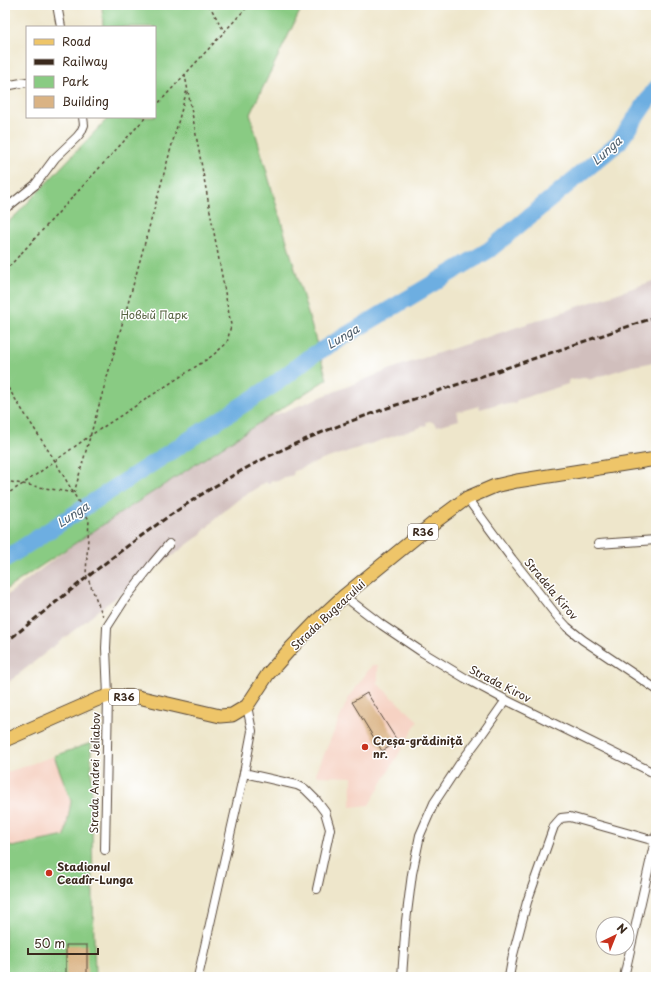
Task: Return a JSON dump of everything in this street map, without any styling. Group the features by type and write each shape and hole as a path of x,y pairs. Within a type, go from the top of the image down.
{"main road":[{"name":"Strada Bugeacului","path":"247,706 268,674 318,620 344,596 436,521 467,498 495,486 517,481 656,459"},
{"name":"R36","path":"5,740 108,696 138,697 220,716 232,715 247,706"}],"street":[{"path":"57,5 61,26"},
{"path":"5,86 26,82"},
{"path":"5,208 34,185 55,158 77,137 84,125 83,118"},
{"name":"Stradela Kirov","path":"467,498 512,559 567,627 583,640 656,689"},
{"path":"598,544 656,540"},
{"path":"107,628 125,599 169,544"},
{"name":"Strada Kirov","path":"344,596 382,625 422,652 465,678 506,700 656,774"},
{"name":"Strada Andrei Jeliabov","path":"105,850 108,696 106,648 107,628"},
{"path":"402,977 406,921 412,874 420,835 434,803 458,765 506,700"},
{"path":"198,977 252,731 247,706"},
{"path":"244,773 297,785 305,789 325,812 330,829 317,889"},
{"path":"510,977 513,955 527,902 554,826 561,818 570,817 655,839 624,977"}],"path":[{"path":"209,5 225,32"},
{"path":"156,106 249,5"},
{"path":"5,495 23,484 91,435 212,356 227,343 231,325 185,75"},
{"path":"74,493 187,88"},
{"path":"5,271 145,118"},
{"path":"5,383 55,461 89,520 86,574 107,628"},
{"path":"5,481 74,493"}],"shaded area":[{"path":"656,280 656,361 632,366 588,380 587,377 574,380 570,379 568,384 517,400 515,403 503,405 501,403 480,409 479,406 457,412 459,420 437,426 430,421 426,422 427,425 325,459 294,471 293,475 278,481 272,480 268,484 266,482 239,499 216,518 199,536 107,604 5,685 5,597 140,493 250,425 399,366"},
{"name":"Creșa-grădiniță nr.","path":"372,665 378,665 378,684 418,721 369,805 351,807 352,777 318,776 316,773 348,699"},
{"path":"54,756 71,801 65,836 12,847 5,843 5,773"}],"green space":[{"name":"Новый Парк","path":"102,5 303,5 250,114 327,379 5,590 5,225 107,118 156,118 156,26 103,26"},
{"name":"Stadionul Ceadîr-Lunga","path":"91,743 95,977 5,977 5,843 12,847 65,836 71,801 54,756"}],"building":[{"path":"367,693 398,742 382,751 352,702"},
{"path":"66,945 87,945 87,977 66,977"}],"waterway":[{"name":"Lunga","path":"5,559 275,384 308,358 489,250 619,142 656,88"}],"railway":[{"path":"5,643 154,526 217,485 275,453 325,431 376,412 656,317"}],"place":[{"name":"Creșa-grădiniță nr.","path":"365,747"},
{"name":"Stadionul Ceadîr-Lunga","path":"49,873"}]}
